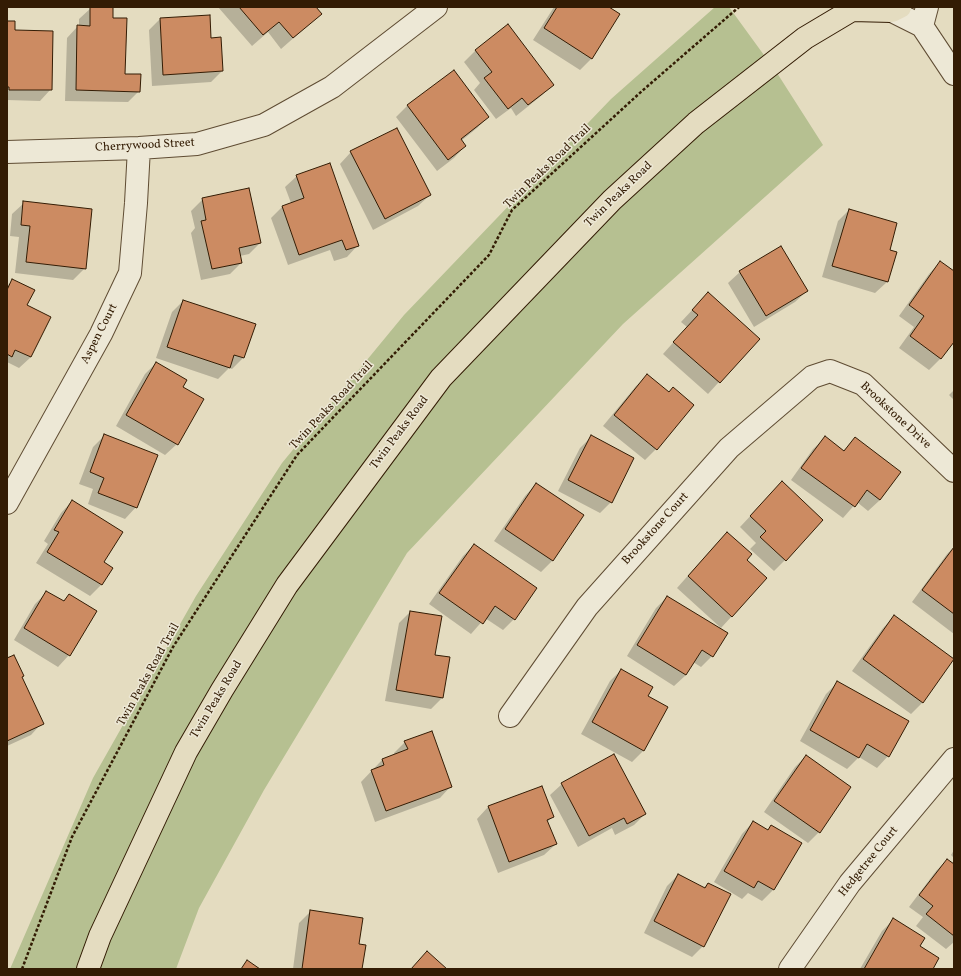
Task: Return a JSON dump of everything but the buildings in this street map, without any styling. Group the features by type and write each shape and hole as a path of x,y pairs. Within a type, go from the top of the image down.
{"main road":[{"name":"Twin Peaks Road","path":"88,969 100,936 186,752 222,690 286,585 441,378 612,200 696,123 805,38 852,8 894,8"}],"street":[{"name":"Cherrywood Street","path":"7,152 139,148 197,144 264,125 332,86 436,7"},
{"path":"894,8 924,16 954,74"},
{"name":"Aspen Court","path":"7,503 101,334 130,273 139,148"},
{"name":"Brookstone Drive","path":"830,371 863,384 954,471"},
{"name":"Brookstone Court","path":"510,716 587,607 729,448 812,377 830,371"},
{"name":"Hedgetree Court","path":"790,969 850,883 954,759"}],"path":[{"name":"Twin Peaks Road Trail","path":"22,969 72,837 173,646 297,455 488,254 512,210 642,91 739,7"}],"green space":[{"path":"715,7 729,7 777,73 823,145 623,324 407,553 264,790 199,908 176,969 10,969 93,778 196,596 282,463 404,315 611,99"}]}
